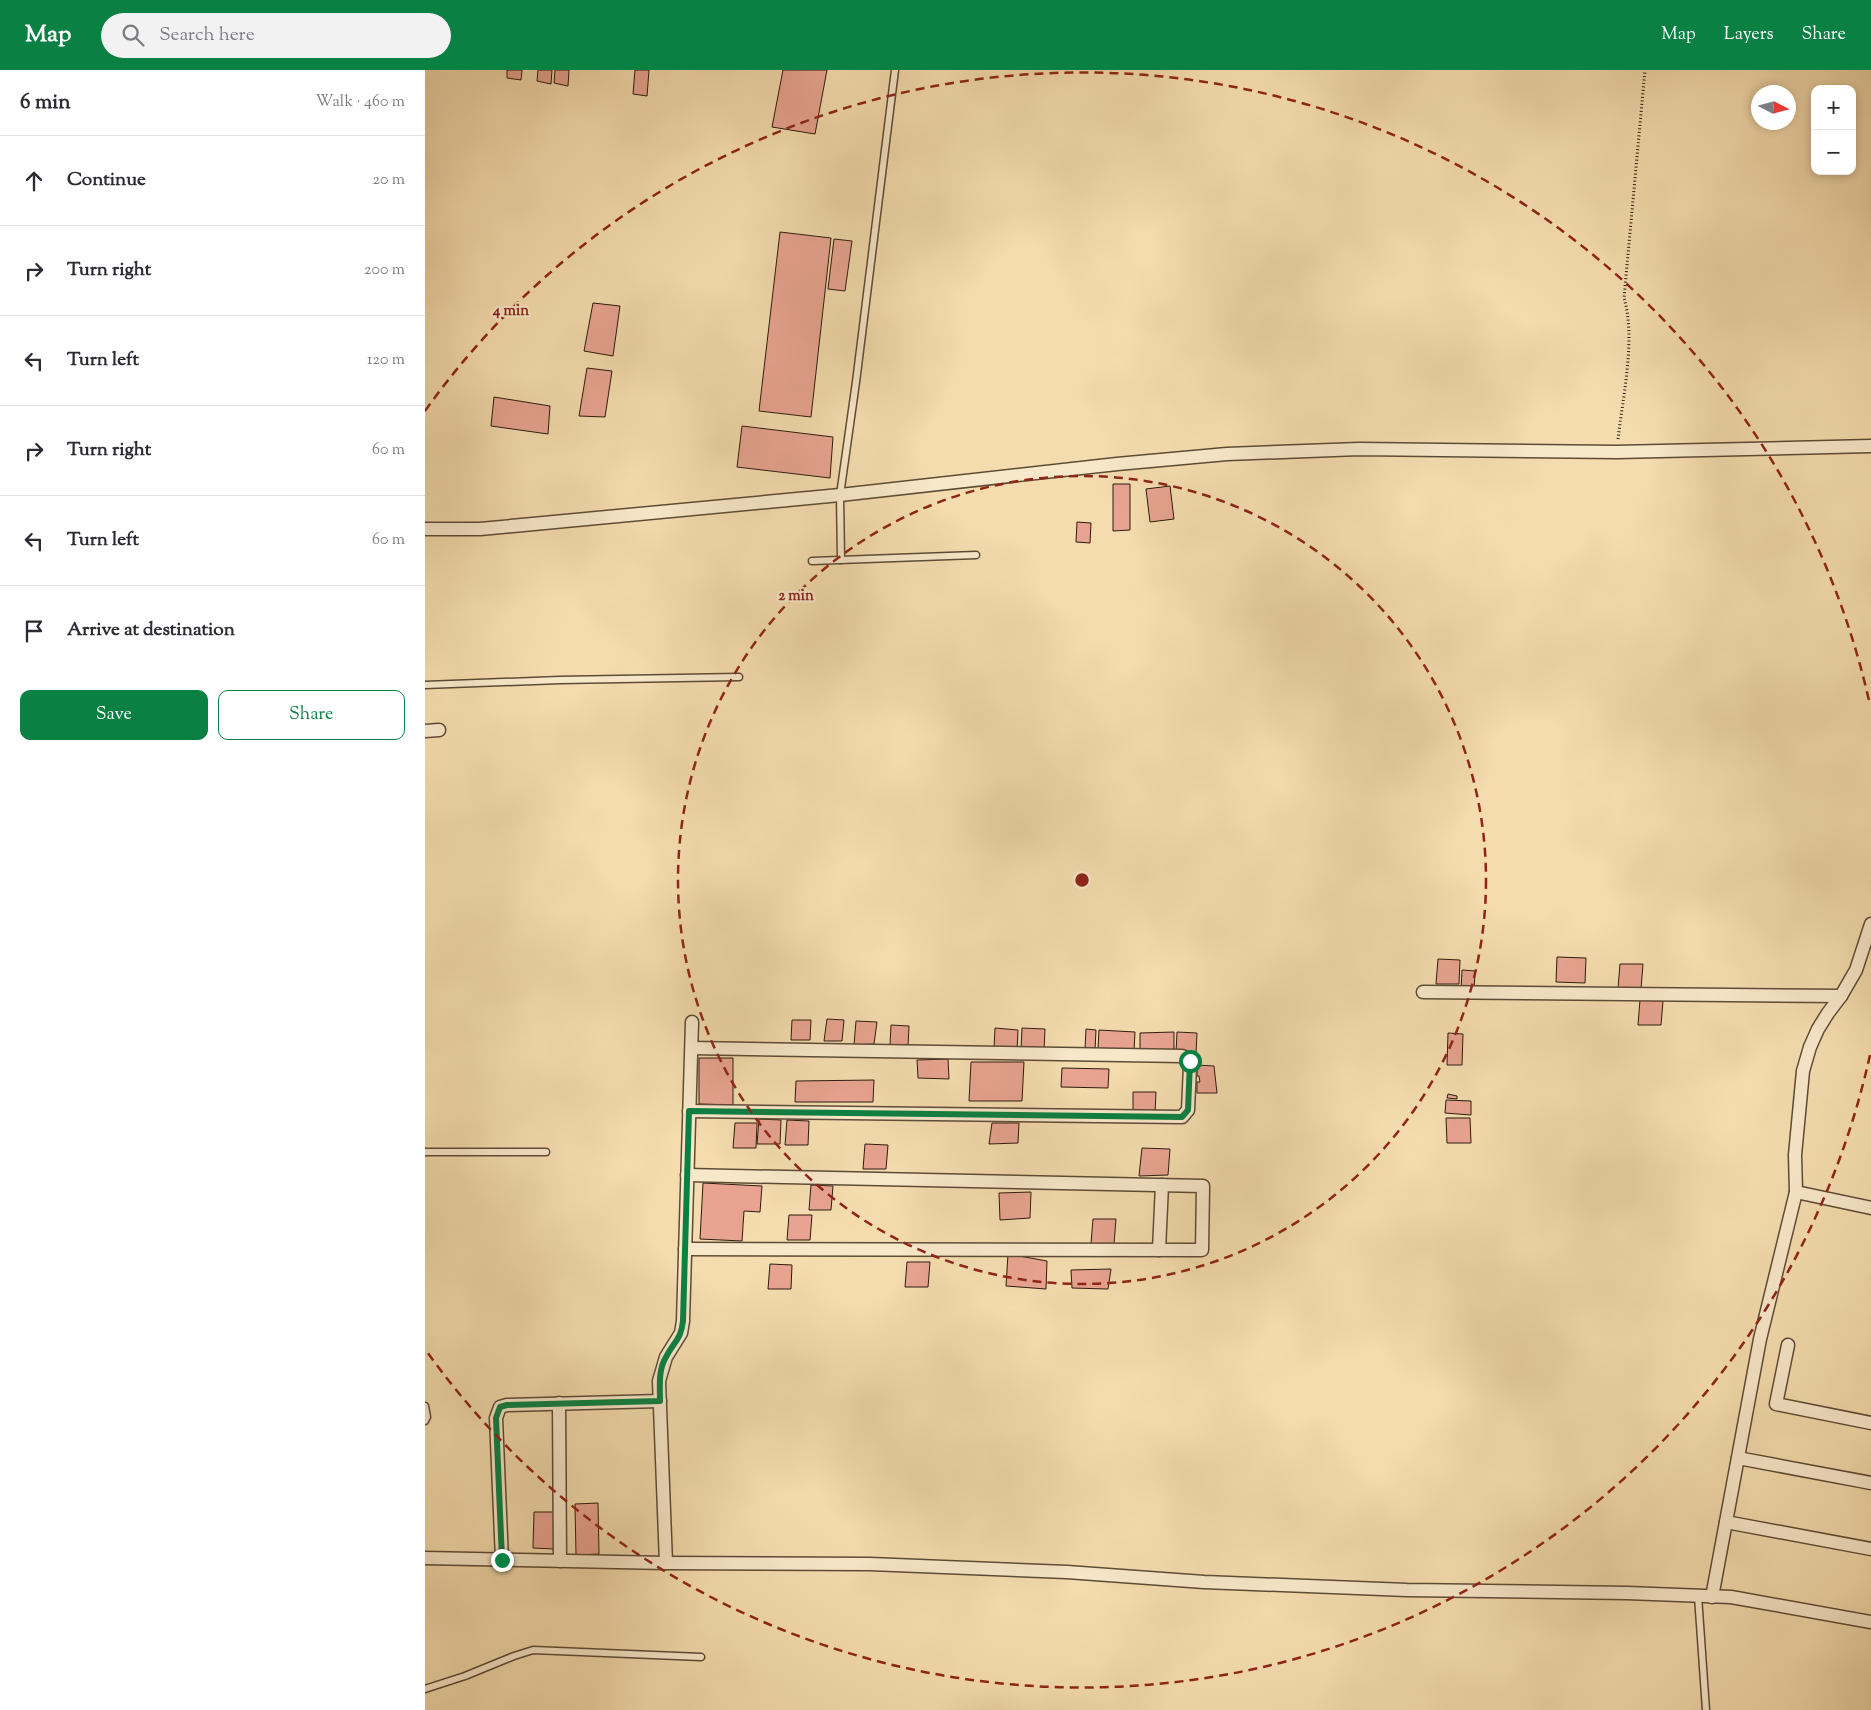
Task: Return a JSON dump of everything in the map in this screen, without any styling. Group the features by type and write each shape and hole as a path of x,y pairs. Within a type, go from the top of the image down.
{"street":[{"path":"425,529 480,529 840,495 1117,464 1227,454 1359,449 1617,452 1871,446"},
{"path":"425,731 439,730"},
{"path":"1712,1597 1761,1339 1796,1192 1795,1155 1803,1071 1818,1029 1856,970 1871,924"},
{"path":"1423,992 1841,996"},
{"path":"666,1563 659,1381 666,1357 681,1333 692,1022"},
{"path":"689,1111 1182,1117 1188,1110 1190,1066 1187,1058 1182,1056 692,1048"},
{"path":"685,1249 1202,1250 1203,1186 687,1175"},
{"path":"1159,1250 1162,1185"},
{"path":"1796,1192 1871,1208"},
{"path":"1788,1345 1776,1404 1871,1423"},
{"path":"502,1560 496,1418 500,1407 507,1405 559,1403 660,1401"},
{"path":"559,1403 561,1561"},
{"path":"1738,1458 1871,1483"},
{"path":"1726,1522 1871,1549"},
{"path":"425,1558 666,1563 870,1564 1057,1572 1204,1582 1407,1590 1627,1593 1731,1597 1871,1622"}],"lane":[{"path":"841,560 840,495 895,70"},
{"path":"812,561 976,555"},
{"path":"425,685 559,680 739,677"},
{"path":"425,1152 546,1152"},
{"path":"425,1406 427,1417 425,1421"},
{"path":"1698,1596 1706,1710"},
{"path":"425,1689 533,1650 701,1657"}],"path":[{"path":"1617,452 1630,335 1629,313 1624,298 1645,70"}],"building":[{"path":"507,70 522,70 521,80 507,78"},
{"path":"538,70 552,70 551,84 537,81"},
{"path":"555,70 569,70 568,86 554,83"},
{"path":"635,70 649,70 647,96 633,94"},
{"path":"783,70 827,70 815,134 772,127"},
{"path":"780,232 831,238 811,417 759,411"},
{"path":"834,239 852,241 845,291 828,289"},
{"path":"593,303 620,306 613,356 584,351"},
{"path":"587,368 612,371 605,417 579,416"},
{"path":"494,397 550,406 548,434 491,426"},
{"path":"742,426 833,437 830,478 737,467"},
{"path":"1113,484 1130,484 1130,530 1113,531"},
{"path":"1170,486 1174,519 1150,522 1146,489"},
{"path":"1077,522 1091,523 1090,543 1076,542"},
{"path":"1557,957 1586,958 1585,983 1556,982"},
{"path":"1438,959 1460,960 1459,984 1436,984"},
{"path":"1620,964 1643,964 1641,989 1618,988"},
{"path":"1462,970 1475,971 1474,991 1461,991"},
{"path":"1640,1000 1663,1001 1661,1025 1638,1025"},
{"path":"827,1019 844,1020 842,1041 824,1041"},
{"path":"792,1020 811,1020 810,1040 791,1040"},
{"path":"856,1021 877,1022 874,1044 854,1045"},
{"path":"891,1025 909,1026 908,1046 890,1045"},
{"path":"995,1028 1018,1030 1017,1051 994,1049"},
{"path":"1022,1028 1045,1029 1044,1051 1021,1050"},
{"path":"1086,1029 1096,1030 1095,1050 1085,1049"},
{"path":"1099,1030 1135,1032 1134,1051 1098,1049"},
{"path":"1174,1032 1174,1052 1140,1052 1140,1033"},
{"path":"1177,1032 1197,1033 1196,1054 1176,1053"},
{"path":"1448,1033 1463,1034 1462,1065 1447,1065"},
{"path":"699,1058 733,1058 733,1105 699,1104"},
{"path":"948,1059 949,1079 918,1078 917,1060"},
{"path":"971,1062 1024,1062 1022,1101 969,1101"},
{"path":"1197,1065 1214,1066 1217,1093 1197,1093 1197,1082 1200,1082 1199,1076 1197,1076"},
{"path":"1062,1068 1109,1069 1108,1088 1061,1087"},
{"path":"874,1080 873,1102 795,1102 796,1081"},
{"path":"1133,1092 1156,1092 1155,1113 1133,1113"},
{"path":"1448,1094 1457,1096 1457,1099 1447,1098"},
{"path":"1446,1100 1471,1101 1471,1115 1445,1113"},
{"path":"1446,1118 1470,1118 1471,1143 1447,1143"},
{"path":"759,1119 781,1120 780,1144 757,1144"},
{"path":"787,1120 809,1121 808,1145 785,1145"},
{"path":"735,1123 757,1123 756,1148 733,1148"},
{"path":"992,1123 1019,1123 1018,1143 989,1144"},
{"path":"865,1144 888,1145 886,1169 863,1169"},
{"path":"1142,1148 1170,1149 1168,1175 1139,1176"},
{"path":"703,1183 762,1186 760,1212 744,1211 742,1241 700,1239"},
{"path":"811,1185 833,1186 831,1210 809,1210"},
{"path":"1031,1192 1030,1218 1000,1220 999,1193"},
{"path":"789,1215 812,1215 810,1240 787,1240"},
{"path":"1093,1219 1116,1219 1114,1244 1091,1244"},
{"path":"1008,1254 1047,1261 1046,1289 1006,1286"},
{"path":"907,1262 930,1262 928,1287 905,1287"},
{"path":"770,1264 792,1265 791,1289 768,1289"},
{"path":"1111,1269 1108,1289 1072,1288 1071,1270"},
{"path":"598,1503 599,1554 576,1555 575,1504"},
{"path":"534,1512 555,1512 554,1549 533,1548"}],"route":[{"path":"502,1560 496,1418 500,1407 507,1405 660,1401 659,1381 662,1368 666,1357 681,1333 683,1321 689,1111 1182,1117 1188,1110 1190,1061"}]}
